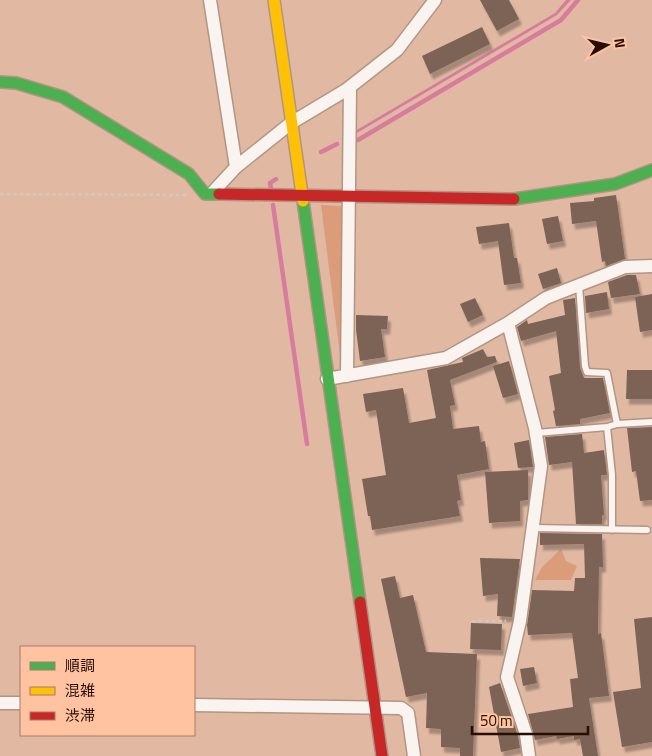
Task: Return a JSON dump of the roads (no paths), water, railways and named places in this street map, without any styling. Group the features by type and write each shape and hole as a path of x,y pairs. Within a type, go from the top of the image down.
{"street":[{"path":"210,0 236,167"},
{"path":"274,0 382,756"},
{"path":"209,194 236,167 291,123 350,88 397,50 436,0"},
{"path":"0,82 16,82 64,97 189,174 209,194 516,199 615,184 652,170"},
{"path":"347,376 350,88"},
{"path":"327,379 446,358 508,323 546,298 625,267 652,266"},
{"path":"508,323 536,433 541,466 520,621 507,677 526,734 528,756"},
{"path":"0,703 20,703"},
{"path":"195,705 400,708 408,713 414,756"}],"lane":[{"path":"579,285 585,366 587,372 607,373 617,424"},
{"path":"536,433 652,422"},
{"path":"607,427 612,475 612,530"},
{"path":"532,528 647,530"}],"waterway":[{"path":"358,140 561,20 578,0"},
{"path":"321,152 337,144"},
{"path":"271,189 270,183 276,179"},
{"path":"273,205 307,444"}]}
